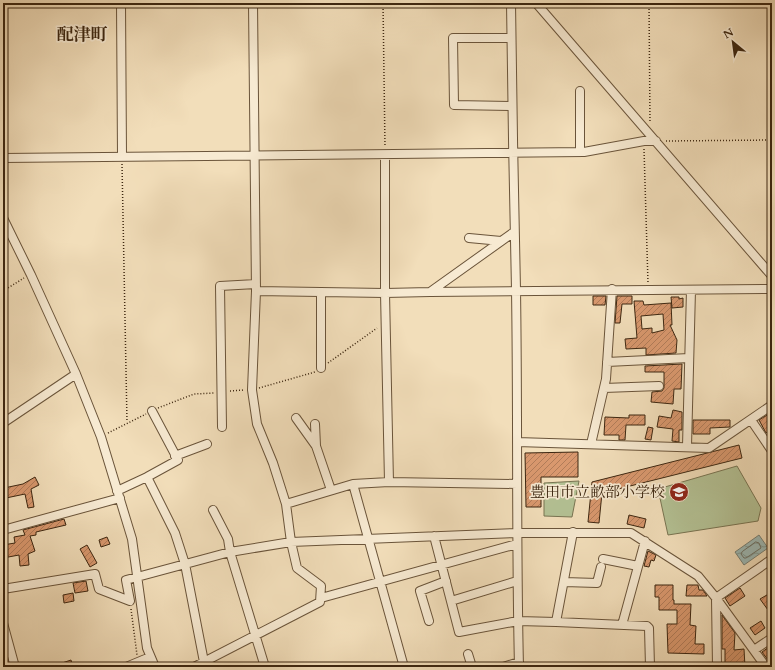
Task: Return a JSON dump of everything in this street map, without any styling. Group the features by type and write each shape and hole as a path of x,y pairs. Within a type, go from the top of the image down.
{"street":[{"path":"121,3 122,156"},
{"path":"194,667 320,602 321,586 297,568 291,542 286,504 273,463 258,424 252,390 256,287 256,156 253,3"},
{"path":"503,667 519,665 517,581 516,290 512,153 511,3"},
{"path":"536,3 772,276"},
{"path":"511,38 453,38 454,105 512,106"},
{"path":"580,91 580,152"},
{"path":"3,158 580,152 644,141 656,141"},
{"path":"385,155 385,293 389,482"},
{"path":"3,218 31,275 76,374 101,437 132,539 147,648 155,667"},
{"path":"430,292 514,232"},
{"path":"469,238 501,241"},
{"path":"222,427 220,286 321,292 385,293 516,290 691,290 772,288"},
{"path":"591,444 606,379 612,289"},
{"path":"687,446 691,290"},
{"path":"321,292 321,368"},
{"path":"607,362 689,358"},
{"path":"3,423 76,374"},
{"path":"604,388 659,386"},
{"path":"517,442 687,446 709,448 772,405"},
{"path":"3,530 118,495 178,460 152,411"},
{"path":"296,418 316,446"},
{"path":"751,420 772,451"},
{"path":"315,424 316,446 331,490"},
{"path":"175,456 207,444"},
{"path":"147,477 175,533 186,564 204,662"},
{"path":"286,504 353,484 389,482 517,484"},
{"path":"353,484 404,667"},
{"path":"213,510 228,539 230,552 265,667"},
{"path":"556,622 573,532"},
{"path":"130,601 126,580 230,552 291,542 517,533 631,533 698,576 716,598 766,667"},
{"path":"434,536 459,632 518,621 647,626 649,628 650,667"},
{"path":"622,625 645,541"},
{"path":"320,598 517,544"},
{"path":"716,598 771,561"},
{"path":"564,582 597,583 602,563 638,566"},
{"path":"3,589 95,574 99,589 130,601"},
{"path":"429,621 420,591 446,581"},
{"path":"451,601 517,581"},
{"path":"716,598 717,667"},
{"path":"3,623 15,667"},
{"path":"754,650 772,638"},
{"path":"468,654 472,667"},
{"path":"126,667 150,657"}],"path":[{"path":"383,3 385,155"},
{"path":"646,130 650,126 649,3"},
{"path":"656,141 772,140"},
{"path":"644,141 648,289"},
{"path":"122,156 127,422"},
{"path":"3,291 14,283 31,275"},
{"path":"101,437 127,422 194,394 252,390"},
{"path":"130,601 137,657 139,662"}],"green space":[{"path":"737,466 761,508 758,521 668,535 658,489"},
{"path":"579,481 572,517 544,516 544,483"}],"water":[{"path":"759,535 768,548 744,565 735,552"}],"building":[{"path":"593,296 606,296 605,305 593,305"},
{"path":"617,296 632,296 632,304 622,304 620,323 615,323"},
{"path":"671,297 679,297 679,299 683,298 683,307 672,308"},
{"path":"634,301 643,301 644,305 671,303 672,325 670,325 677,340 676,353 646,355 646,348 626,349 625,339 637,338","holes":["663,314 664,330 652,333 652,328 642,329 641,316"]},
{"path":"682,364 681,389 674,389 673,404 651,402 652,392 662,391 664,388 664,372 645,372 645,366"},
{"path":"673,410 682,412 682,430 679,430 679,442 672,441 673,429 657,427 659,416 671,418"},
{"path":"772,412 772,429 766,433 759,420"},
{"path":"629,415 645,415 645,425 626,425 625,440 619,440 619,435 604,435 605,417 629,418"},
{"path":"693,420 730,420 730,427 710,428 710,434 693,434"},
{"path":"648,427 653,428 651,440 645,439"},
{"path":"739,445 742,458 602,493 599,523 588,522 592,482"},
{"path":"578,452 578,477 541,477 541,507 526,507 525,453"},
{"path":"35,477 39,485 31,489 34,507 28,508 25,494 6,498 4,488 23,484"},
{"path":"629,515 646,519 644,528 627,524"},
{"path":"64,519 66,525 36,532 36,535 30,536 35,551 28,554 29,565 20,566 19,555 3,558 3,545 15,543 14,537 25,535 23,530"},
{"path":"107,537 110,544 101,547 99,540"},
{"path":"87,545 97,563 90,567 80,549"},
{"path":"648,551 656,555 654,561 651,560 649,567 644,566"},
{"path":"86,581 88,591 75,593 73,583"},
{"path":"655,585 673,585 674,604 691,604 690,625 696,626 695,644 704,644 704,654 668,653 667,624 677,624 677,610 659,610 659,597 655,597"},
{"path":"687,585 698,585 699,590 703,590 707,596 686,596"},
{"path":"740,588 745,596 730,606 725,598"},
{"path":"772,592 772,608 768,610 760,599"},
{"path":"73,593 74,601 64,603 63,595"},
{"path":"722,615 735,633 734,650 744,649 745,667 725,667 725,649 722,649"},
{"path":"761,621 765,628 755,635 750,628"},
{"path":"772,645 772,657 768,660 762,652"},
{"path":"71,660 73,667 53,667 53,666"}],"place":[{"name":"豊田市立畝部小学校","path":"679,492"}],"district":[{"name":"配津町","path":"82,34"}]}
